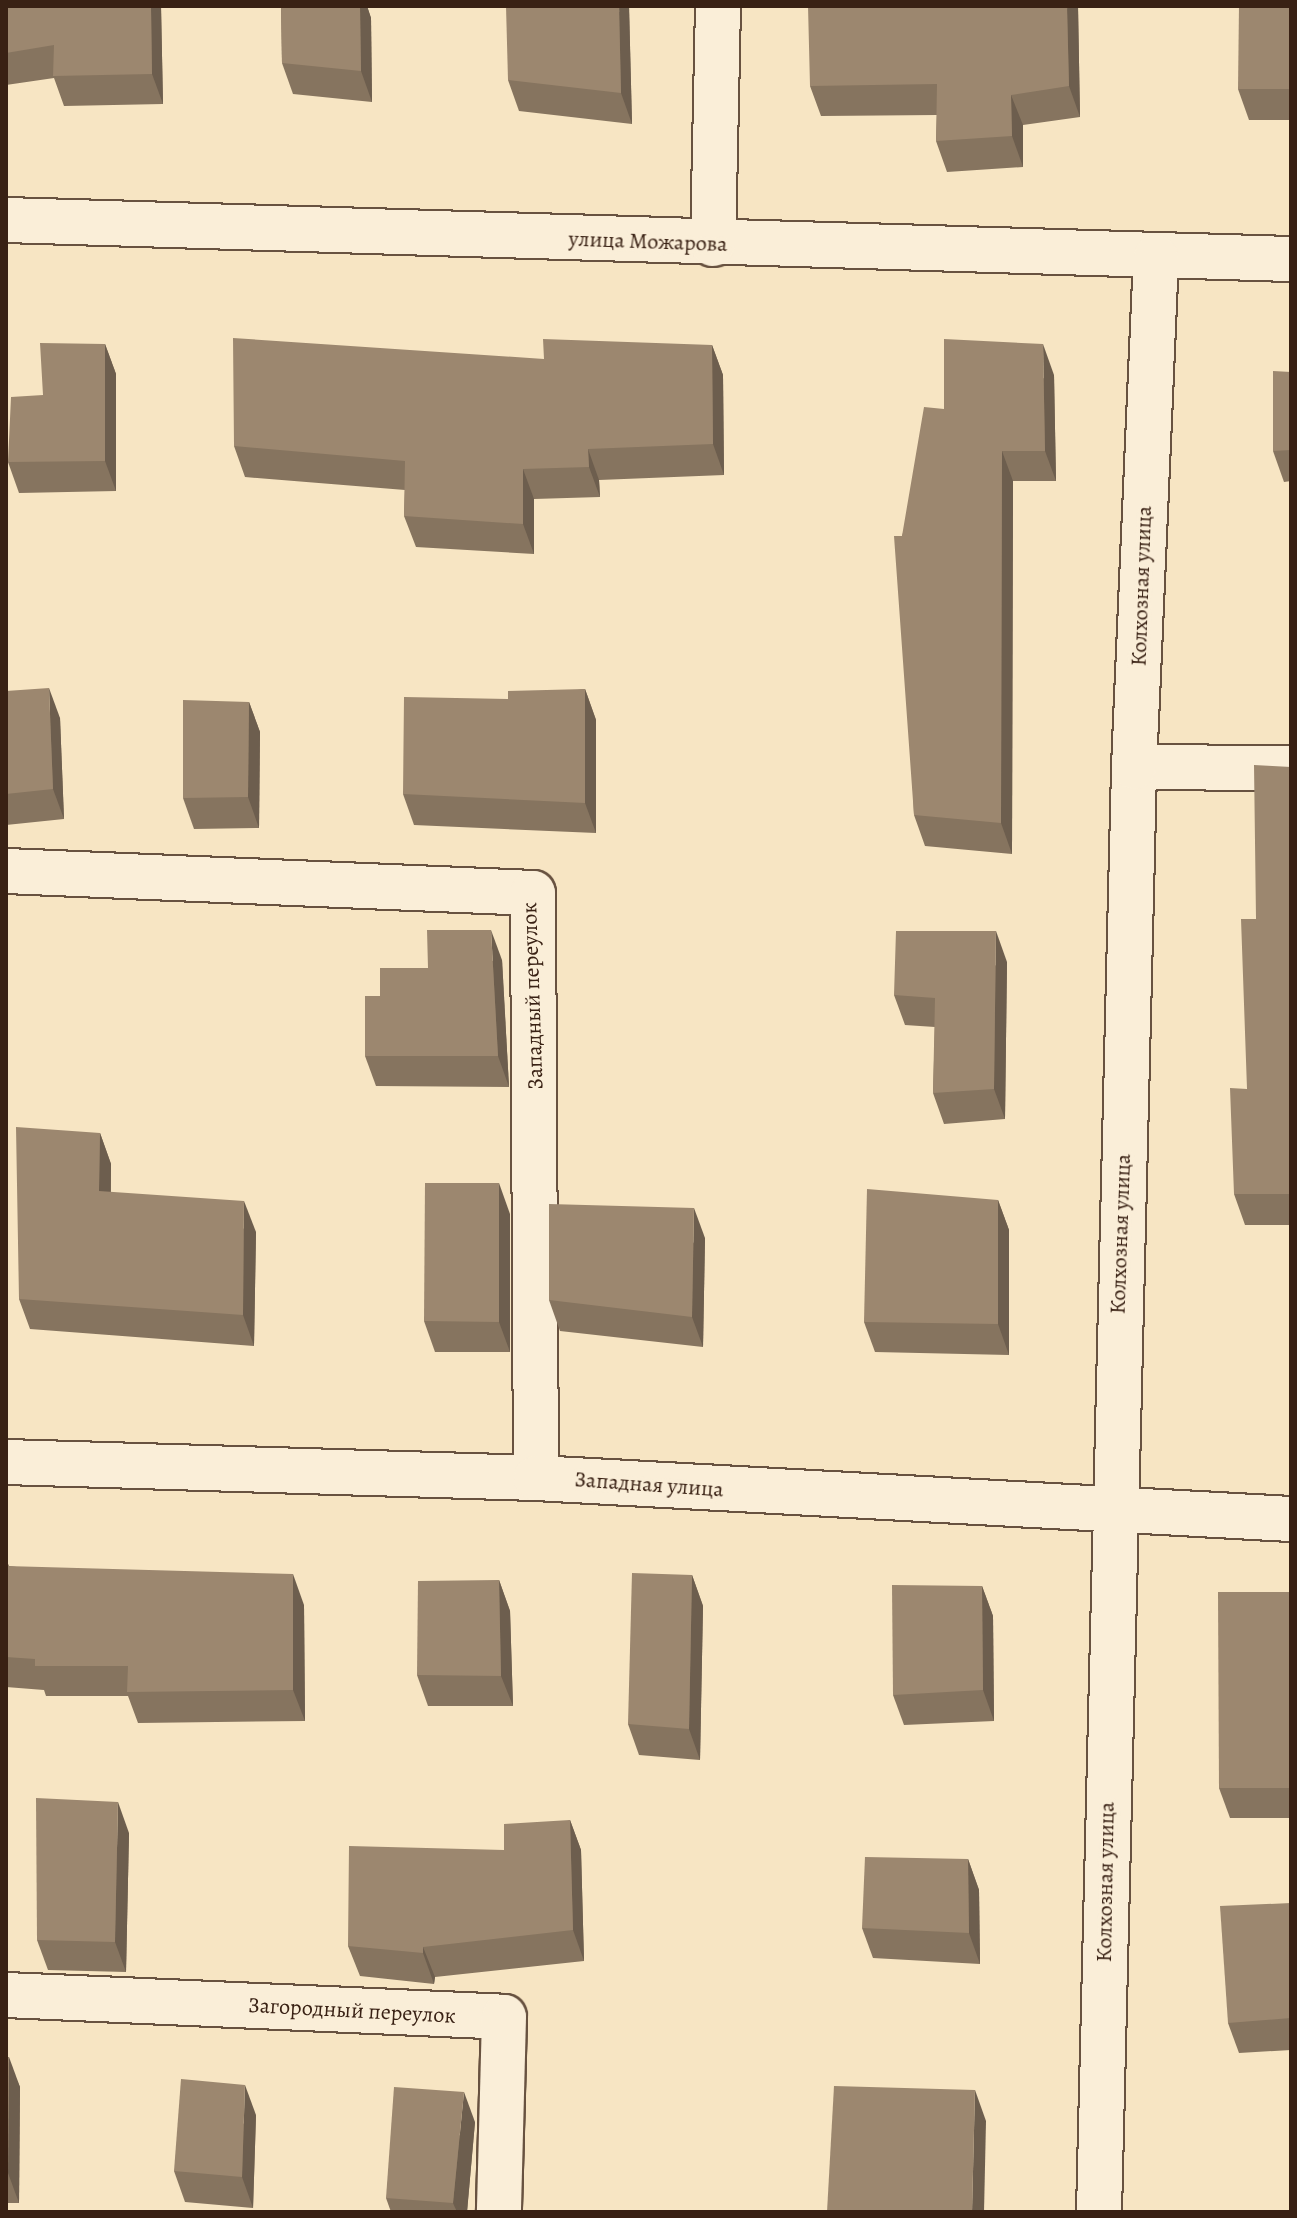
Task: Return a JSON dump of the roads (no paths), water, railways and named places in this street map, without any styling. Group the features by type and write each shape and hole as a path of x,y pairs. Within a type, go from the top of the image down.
{"street":[{"path":"713,244 718,6"},
{"name":"улица Можарова","path":"6,220 713,244 1291,259"},
{"name":"Колхозная улица","path":"1099,2212 1113,1514 1134,767 1156,257"},
{"path":"1134,767 1291,768"},
{"name":"Западный переулок","path":"6,871 533,893 536,1478"},
{"name":"Западная улица","path":"6,1462 536,1478 1113,1514 1291,1519"},
{"name":"Загородный переулок","path":"6,1995 504,2017 499,2212"}]}
